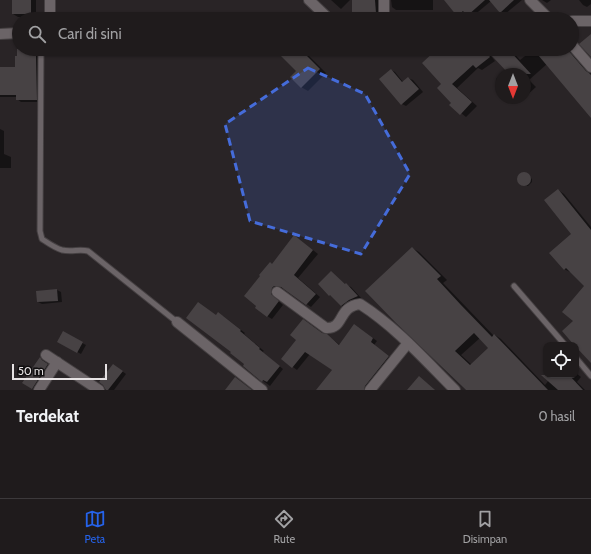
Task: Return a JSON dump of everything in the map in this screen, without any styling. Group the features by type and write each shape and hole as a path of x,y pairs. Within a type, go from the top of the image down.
{"street":[{"path":"50,0 50,12"},
{"path":"309,0 322,12"},
{"path":"384,0 384,12"},
{"path":"530,0 542,12"},
{"path":"579,21 591,21"},
{"path":"0,34 12,33"},
{"path":"579,53 591,67"},
{"path":"277,292 326,328 332,328 337,325 345,310 354,305 360,304 408,343 455,390"},
{"path":"177,322 262,390"},
{"path":"370,390 408,343"},
{"path":"46,355 99,390"},
{"path":"39,390 57,362"}],"lane":[{"path":"41,56 40,231 42,239 55,248 63,250 88,251 177,322"},
{"path":"514,286 562,342"},
{"path":"579,362 591,376"}],"highlighted area":[{"path":"308,68 365,94 410,174 361,254 250,221 225,124"}],"building":[{"path":"12,0 31,0 31,12 12,12"},
{"path":"352,0 375,0 376,12 352,12"},
{"path":"444,0 485,0 472,12 454,12"},
{"path":"489,0 514,0 501,12 499,12"},
{"path":"591,34 591,57 579,44"},
{"path":"15,56 36,56 37,100 16,100 16,95 0,95 0,67 15,67"},
{"path":"281,56 307,56 320,69 301,88 290,77 296,71"},
{"path":"430,56 490,57 476,68 473,65 452,84 472,102 460,115 449,105 451,103 437,88 441,84 422,63"},
{"path":"492,56 514,56 525,68 503,68"},
{"path":"539,56 573,56 591,75 591,118"},
{"path":"391,69 402,82 408,77 419,89 401,105 379,79"},
{"path":"524,172 529,174 531,179 529,184 524,186 519,184 517,179 519,174"},
{"path":"558,189 591,230 591,363 579,350 579,342 571,342 562,331 573,321 562,312 584,286 566,268 564,270 549,253 571,234 544,200"},
{"path":"294,235 313,250 294,275 316,294 306,305 281,287 274,286 271,294 279,301 267,317 255,308 256,306 244,296 260,276 259,275 270,262 272,264"},
{"path":"412,247 441,276 437,279 461,305 492,337 494,334 548,390 466,390 365,291","holes":["474,333 488,348 470,365 455,351"]},
{"path":"331,271 345,284 346,283 358,296 341,306 330,295 329,296 318,284"},
{"path":"57,289 58,301 37,302 36,291"},
{"path":"198,302 216,315 218,312 241,330 240,331 260,348 259,349 280,366 267,382 263,380 262,382 243,366 244,364 230,353 231,352 186,318"},
{"path":"303,319 322,333 327,334 339,345 354,324 373,338 371,342 389,356 365,386 364,390 316,390 332,370 305,352 292,368 281,359 296,340 290,335"},
{"path":"63,331 83,342 77,353 57,342"},
{"path":"40,357 48,364 32,389 22,383"},
{"path":"113,364 123,371 108,390 106,390 99,382"},
{"path":"419,376 435,390 407,390"},
{"path":"235,377 252,390 225,390"},
{"path":"544,378 572,378 583,390 558,390"}]}
